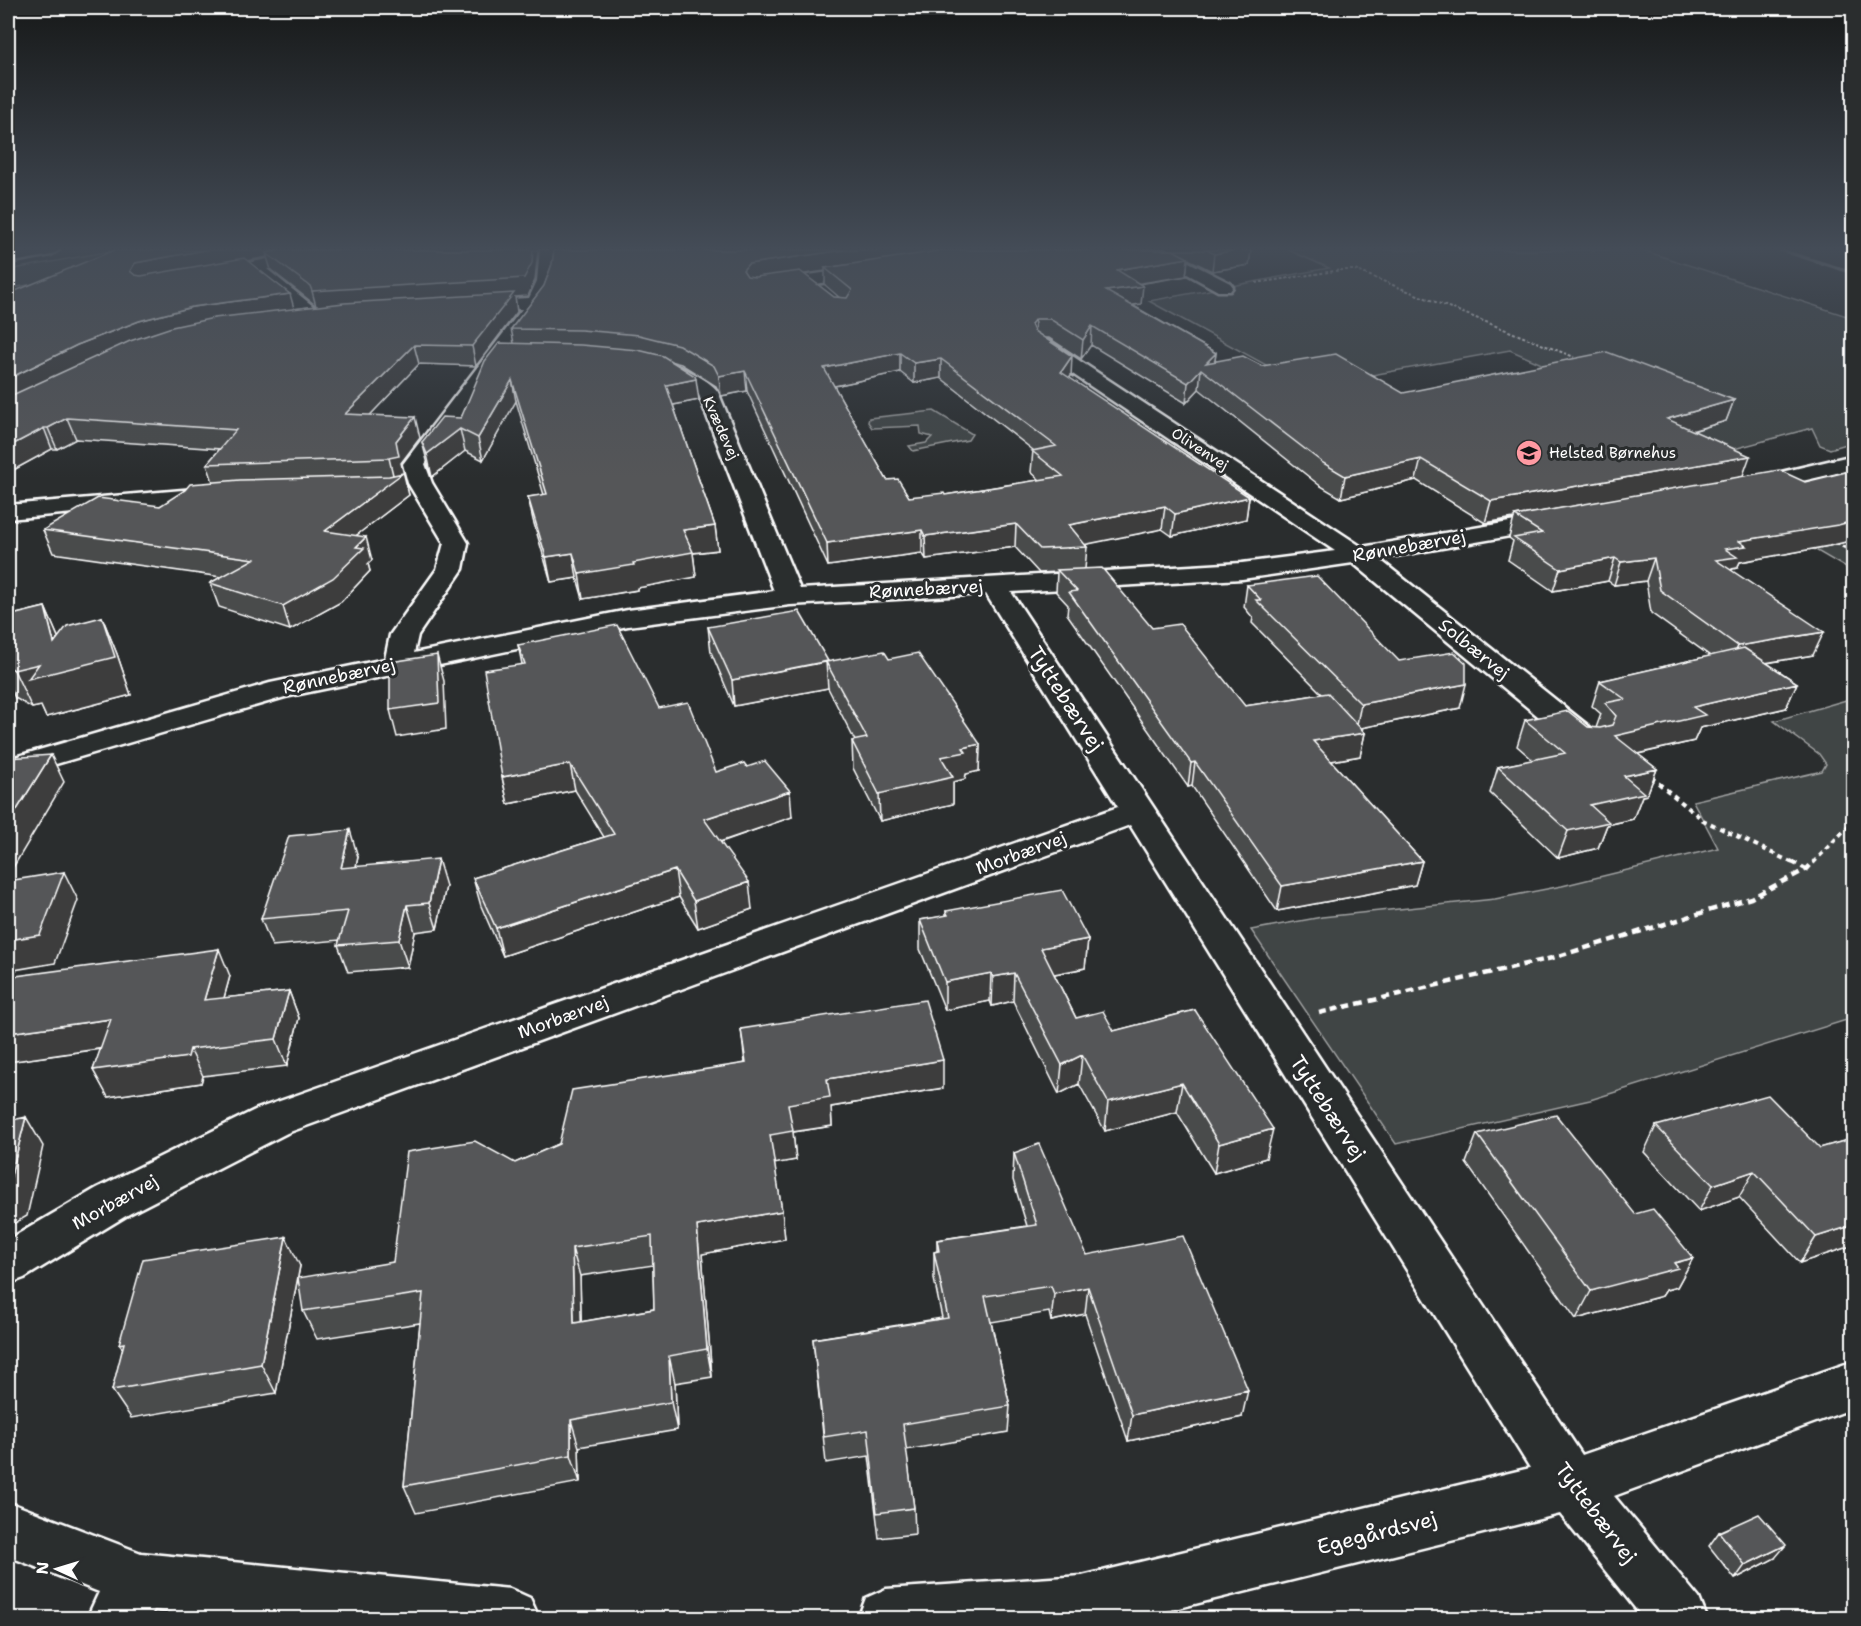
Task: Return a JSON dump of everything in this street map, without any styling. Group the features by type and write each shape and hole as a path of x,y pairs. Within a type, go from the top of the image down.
{"street":[{"path":"398,663 404,635 450,569 456,543 420,483 414,464 509,356 524,326"},
{"name":"Olivenvej","path":"1041,344 1358,555"},
{"name":"Kvædevej","path":"641,362 673,370 708,392 790,597"},
{"path":"1726,491 1854,462"},
{"path":"395,489 420,483"},
{"path":"8,512 236,493"},
{"name":"Rønnebærvej","path":"8,770 280,689 398,663 628,618 790,597 1242,571 1358,555 1577,517"},
{"name":"Solbærvej","path":"1358,555 1590,743"},
{"name":"Tyttebærvej","path":"994,586 1571,1485 1679,1618"},
{"name":"Morbærvej","path":"8,1264 113,1201 272,1121 1138,811"},
{"name":"Egegårdsvej","path":"886,1618 1082,1604 1571,1485 1854,1384"},
{"path":"8,1529 128,1600 510,1618"}],"path":[{"path":"1496,326 1574,357"},
{"path":"1826,538 1854,552"},
{"path":"1590,743 1615,748 1703,820 1807,869"},
{"path":"1274,1023 1552,958 1751,898 1807,869 1854,820"}],"shaded area":[{"path":"1194,326 1853,326 1853,442 1830,449 1820,445 1812,428 1734,449 1510,350 1306,387"},
{"path":"934,411 972,434 968,440 913,451 909,446 926,443 932,437 921,434 920,426 872,428 868,422 869,418"},
{"path":"1765,498 1853,543 1853,572 1737,504"},
{"path":"1853,698 1853,1018 1590,1100 1396,1144 1251,930 1322,917 1495,899 1562,886 1718,848 1693,801 1822,771 1826,764 1819,754 1774,721"}],"building":[{"path":"8,326 126,326 77,345 8,379"},
{"path":"488,326 472,346 414,345 345,414 415,417 396,441 399,456 207,464 236,430 67,418 8,447 8,397 130,341 172,327"},
{"path":"513,326 1032,326 1034,331 1072,356 1061,372 1249,497 1175,514 1165,506 1069,525 1087,547 1040,549 1016,524 925,536 922,530 827,543 745,371 719,376 714,366 679,345 639,335 581,330 511,329","holes":["900,353 914,363 941,359 1056,446 1032,451 1063,476 945,495 944,493 909,497 898,479 887,480 824,368"]},
{"path":"1061,326 1168,326 1216,353 1206,363 1243,356 1262,366 1336,354 1403,393 1607,352 1734,400 1667,419 1750,456 1491,501 1421,459 1345,476 1323,463 1201,369 1188,383 1092,326 1083,340"},
{"path":"499,343 581,345 638,350 663,356 695,376 696,379 666,385 715,526 683,530 693,552 579,574 573,553 546,557 528,497 547,494 512,380 478,438 460,429 427,454 422,442 442,417 461,418 485,361"},
{"path":"1779,470 1805,482 1854,470 1854,521 1739,541 1746,546 1725,549 1737,557 1716,560 1824,632 1738,646 1660,590 1654,558 1621,562 1615,558 1560,569 1514,538 1542,533 1515,516"},
{"path":"403,473 325,531 366,537 356,547 364,548 333,578 283,606 210,583 254,559 43,530 98,498 160,506 185,490 190,484 240,480 389,476"},
{"path":"1102,568 1152,628 1180,624 1245,706 1328,693 1365,733 1313,741 1422,861 1282,886 1195,762 1191,763 1069,592 1077,591 1057,570"},
{"path":"1317,576 1399,661 1454,652 1466,663 1466,684 1361,704 1256,600 1261,600 1247,585"},
{"path":"45,607 54,643 67,626 102,617 115,657 28,679 39,664 14,670 8,666 8,616"},
{"path":"799,611 828,661 732,680 708,627"},
{"path":"617,625 659,708 688,702 716,772 744,763 747,767 765,761 790,791 704,819 749,882 694,901 675,870 496,928 473,878 614,834 570,764 502,777 484,670 525,664 518,645"},
{"path":"1744,648 1797,683 1693,707 1705,715 1615,736 1657,769 1624,776 1644,793 1590,805 1609,822 1568,831 1498,767 1565,753 1525,720 1568,711 1588,727 1600,728 1612,725 1616,716 1605,703 1625,699 1600,681"},
{"path":"884,651 889,659 918,653 980,744 963,748 966,752 941,757 953,777 879,794 852,741 867,738 826,662"},
{"path":"437,655 439,703 390,710 390,662"},
{"path":"51,755 8,824 8,758"},
{"path":"350,830 341,868 438,859 429,903 407,905 399,940 338,945 348,911 261,919 289,836"},
{"path":"64,872 40,935 8,940 8,881"},
{"path":"1062,890 1088,939 1041,948 1076,1018 1103,1011 1114,1031 1195,1010 1273,1129 1219,1144 1182,1083 1108,1102 1082,1055 1062,1065 1014,973 993,977 991,973 945,982 920,920 948,915 946,911"},
{"path":"219,949 204,1000 289,991 276,1039 190,1049 188,1057 93,1070 111,1019 8,1033 8,996 16,976"},
{"path":"925,1000 943,1060 827,1079 830,1097 788,1104 793,1131 770,1135 782,1211 697,1226 707,1349 669,1356 671,1402 571,1420 571,1455 404,1486 423,1293 303,1311 298,1278 393,1262 407,1152 475,1141 515,1163 559,1144 572,1090 746,1063 741,1029","holes":["652,1236 654,1309 574,1323 572,1248"]},
{"path":"1768,1095 1820,1148 1854,1138 1854,1225 1816,1237 1754,1171 1713,1185 1656,1126"},
{"path":"1556,1115 1635,1214 1653,1209 1693,1258 1674,1263 1678,1268 1591,1291 1477,1134"},
{"path":"26,1117 8,1187 8,1121"},
{"path":"1039,1144 1087,1255 1183,1236 1248,1390 1132,1415 1088,1287 1054,1294 1051,1286 985,1296 1010,1406 903,1424 914,1508 877,1513 868,1430 824,1437 813,1339 948,1318 934,1252 939,1251 937,1240 1037,1225 1014,1153"},
{"path":"286,1237 261,1364 112,1390 124,1343 119,1344 143,1259"},
{"path":"1759,1514 1786,1545 1745,1565 1719,1532"}],"place":[{"name":"Helsted Børnehus","path":"1529,453"}]}
